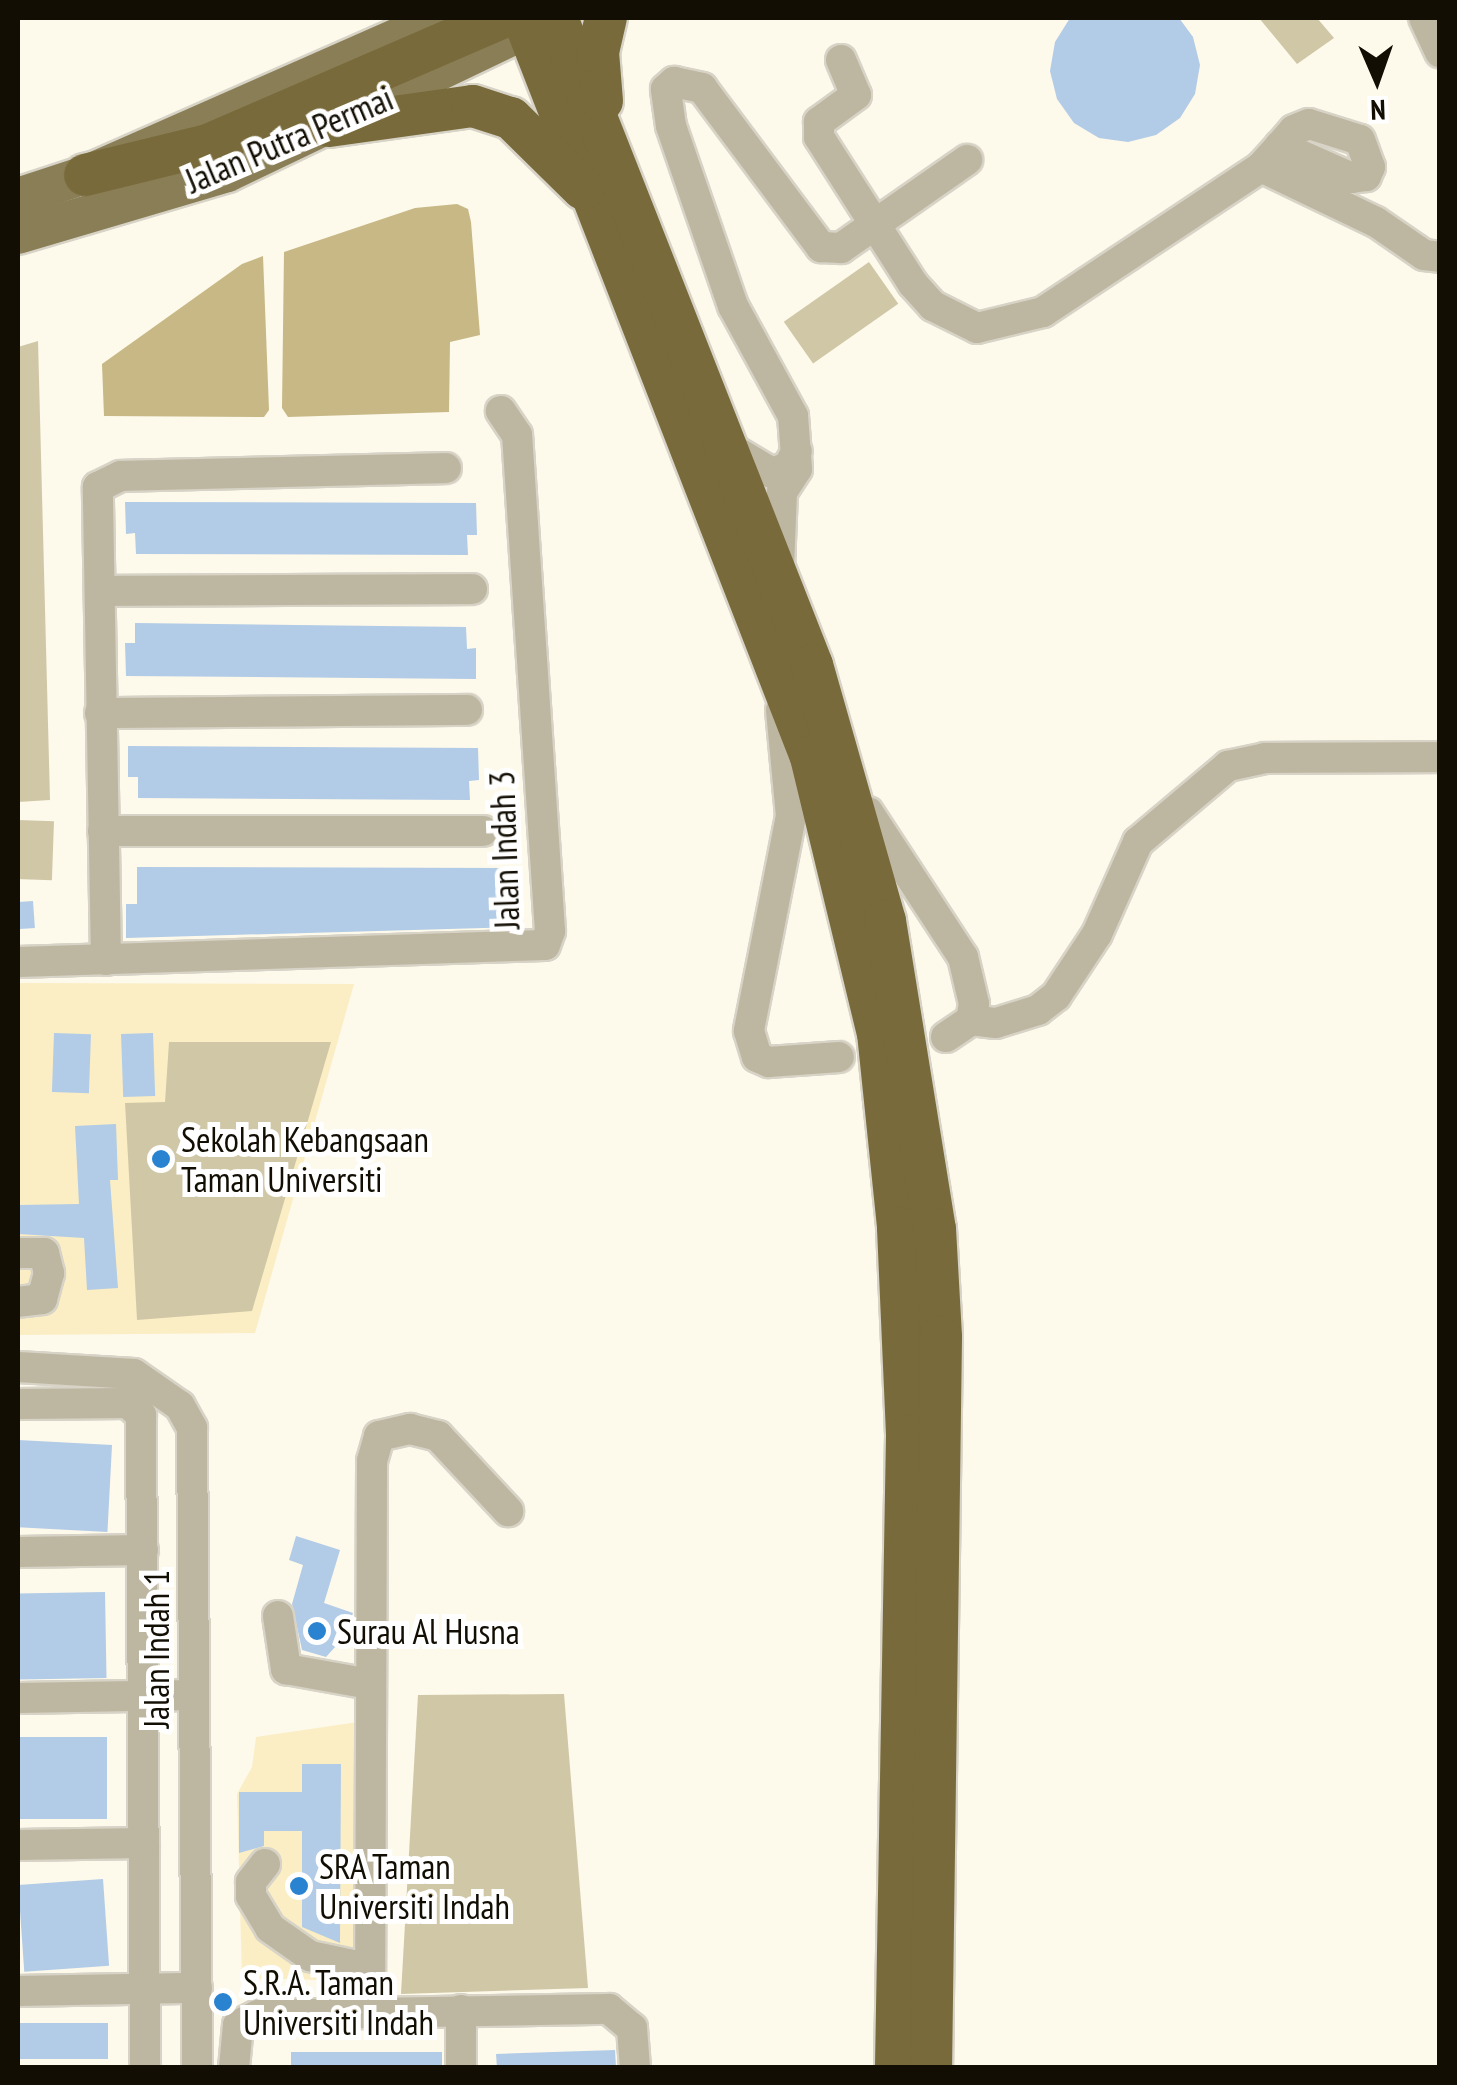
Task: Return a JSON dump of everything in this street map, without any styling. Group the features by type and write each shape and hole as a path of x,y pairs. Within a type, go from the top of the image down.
{"highway":[{"path":"606,18 598,52 606,137"},
{"path":"85,175 208,145 535,20"},
{"path":"535,20 606,137 842,754 885,920 935,1229 941,1442 931,2068"},
{"path":"535,20 597,204 777,661 828,816 878,1033 898,1228 907,1436 896,2068"},
{"path":"330,126 473,106 511,118 597,204"}],"main road":[{"name":"Jalan Putra Permai","path":"18,196 85,175 441,18"},
{"name":"Jalan Putra Permai","path":"18,235 227,173 330,126 535,20"}],"street":[{"path":"18,196 397,18"},
{"path":"840,60 856,95 816,130 873,226 933,306 978,328 1011,324 1043,312 1270,156 1437,262"},
{"path":"778,580 782,492 797,469 793,416 733,306 671,126 666,89 674,82 702,88 821,247 841,248 967,160"},
{"name":"Jalan Indah 3","path":"18,962 545,944 550,931 517,436 501,411"},
{"path":"724,445 772,473 788,468 798,448"},
{"path":"106,960 96,496 112,476 446,468"},
{"path":"100,591 472,589"},
{"path":"777,661 791,816 748,1031 758,1058 769,1062 839,1056"},
{"path":"100,712 467,710"},
{"path":"842,754 879,838 963,957 974,1004 958,1029 1008,1021 1056,996 1097,934 1138,842 1228,766 1266,758 1440,757"},
{"path":"103,832 483,831"},
{"path":"18,1253 44,1253 49,1262 48,1292 18,1302"},
{"name":"Jalan Indah 1","path":"18,1367 134,1374 180,1406 194,1453 192,1695 197,2068"},
{"path":"18,1404 133,1404 140,1415 145,2068"},
{"path":"370,2014 367,1968 372,1461 379,1436 410,1430 438,1436 508,1511"},
{"path":"18,1552 142,1550"},
{"path":"278,1616 286,1670 370,1684"},
{"path":"18,1698 192,1695"},
{"path":"18,1845 144,1843"},
{"path":"265,1864 251,1882 251,1896 270,1928 310,1956 367,1968"},
{"path":"18,1990 197,1988"},
{"path":"461,2010 461,2068"},
{"path":"234,2068 234,2035 246,2018 461,2010 609,2010 632,2028 635,2068"}],"shaded area":[{"path":"1259,18 1317,18 1334,38 1297,64"},
{"path":"457,204 468,209 471,222 480,335 450,342 449,412 288,417 282,408 284,252 415,208"},
{"path":"263,256 269,410 264,417 104,416 102,364 242,264"},
{"path":"869,262 898,304 813,363 784,322"},
{"path":"38,341 50,800 18,802 18,347"},
{"path":"18,820 54,821 52,880 18,879"},
{"name":"Sekolah Kebangsaan Taman Universiti","path":"18,983 354,984 255,1333 18,1335"},
{"path":"169,1042 331,1042 252,1311 137,1320 125,1103 165,1102"},
{"path":"564,1694 588,1988 401,1994 418,1695"},
{"name":"SRA Taman Universiti Indah","path":"358,1722 361,1981 242,1978 237,1794 252,1767 256,1737"}],"building":[{"path":"1070,18 1179,18 1193,37 1200,65 1195,94 1180,118 1156,135 1128,142 1099,138 1074,123 1057,99 1050,71 1055,42"},
{"path":"125,502 476,503 477,535 467,535 468,555 136,554 135,533 126,534"},
{"path":"135,623 466,627 467,649 476,648 476,679 126,676 125,643 135,643"},
{"path":"128,746 478,748 479,780 469,781 470,800 138,798 138,777 128,777"},
{"path":"137,867 506,868 506,906 518,906 517,927 126,938 126,904 137,904"},
{"path":"33,901 35,928 20,929 18,902"},
{"path":"54,1033 91,1034 89,1093 52,1092"},
{"path":"153,1033 155,1096 123,1097 121,1034"},
{"path":"116,1124 118,1180 110,1180 118,1288 87,1290 84,1238 18,1234 18,1205 79,1204 75,1126"},
{"path":"18,1440 112,1445 107,1532 18,1527"},
{"path":"296,1536 340,1550 324,1603 353,1613 345,1636 326,1657 302,1650 292,1604 303,1565 289,1560"},
{"path":"105,1592 107,1678 20,1680 18,1594"},
{"path":"18,1737 107,1737 107,1819 18,1819"},
{"path":"302,1764 341,1764 340,1943 302,1927 302,1831 264,1831 264,1846 239,1853 239,1792 302,1792"},
{"path":"103,1879 109,1966 24,1972 18,1885"},
{"path":"18,2023 108,2023 108,2059 18,2059"},
{"path":"615,2050 616,2068 497,2068 496,2054"},
{"path":"291,2052 442,2052 442,2068 291,2068"}],"place":[{"name":"Sekolah Kebangsaan Taman Universiti","path":"161,1159"},
{"name":"Surau Al Husna","path":"317,1631"},
{"name":"SRA Taman Universiti Indah","path":"299,1886"},
{"name":"S.R.A. Taman Universiti Indah","path":"223,2002"}]}
